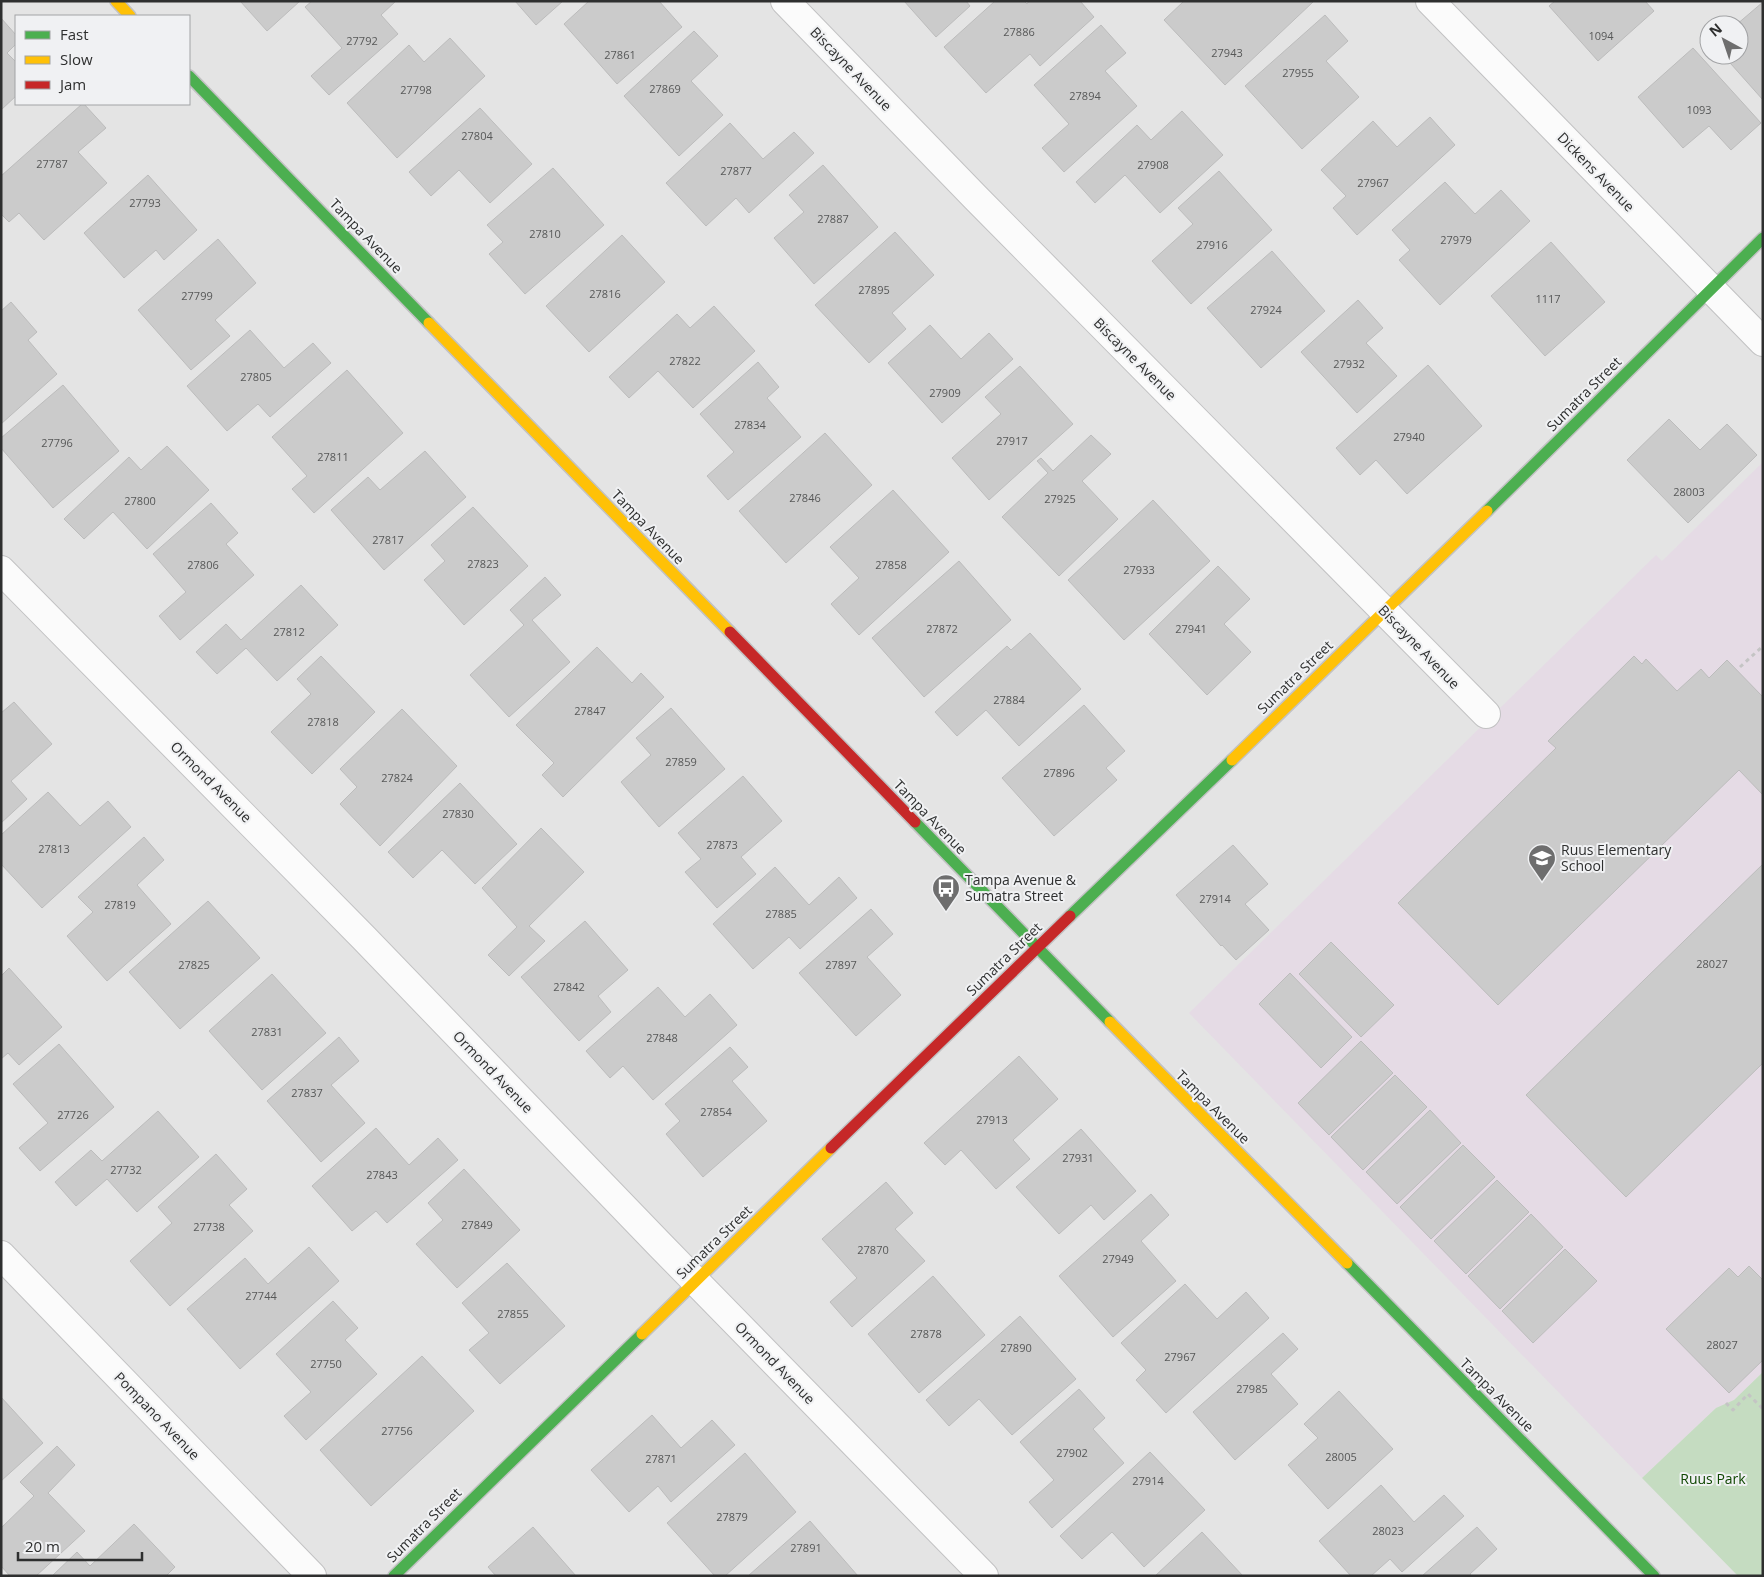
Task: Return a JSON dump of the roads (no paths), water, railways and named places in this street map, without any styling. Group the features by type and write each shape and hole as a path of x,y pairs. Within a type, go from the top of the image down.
{"street":[{"path":"116,1 129,15"},
{"name":"Biscayne Avenue","path":"785,1 969,191 1486,714"},
{"name":"Dickens Avenue","path":"1430,1 1763,342"},
{"name":"Tampa Avenue","path":"190,77 1036,948 1654,1576"},
{"name":"Sumatra Street","path":"394,1576 1036,948 1385,612 1763,238"},
{"name":"Ormond Avenue","path":"1,570 364,938 695,1281 984,1576"},
{"name":"Pompano Avenue","path":"1,1255 312,1576"}],"place":[{"name":"Ruus Elementary School","path":"1542,882"},
{"name":"Tampa Avenue & Sumatra Street","path":"946,912"}],"park label":[{"name":"Ruus Park","path":"1713,1479"}]}
